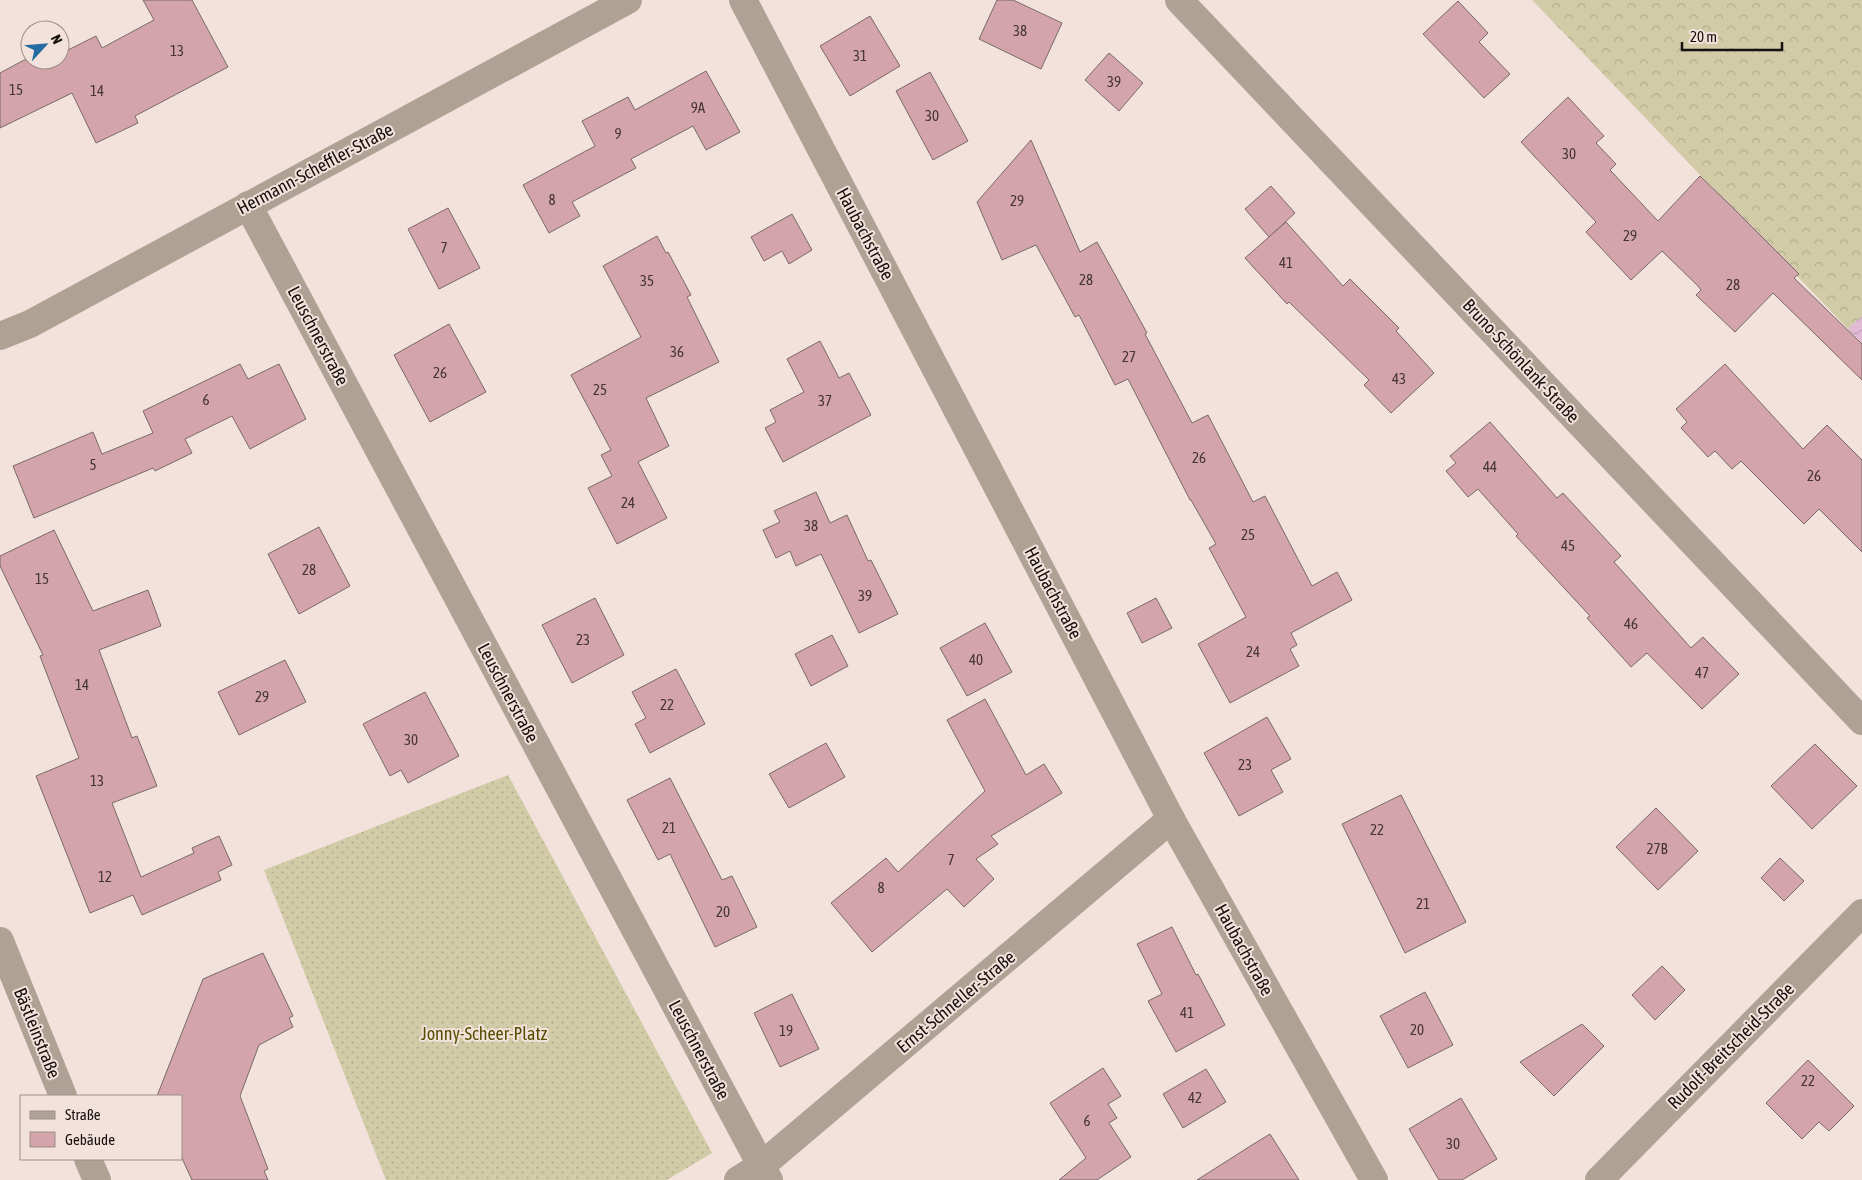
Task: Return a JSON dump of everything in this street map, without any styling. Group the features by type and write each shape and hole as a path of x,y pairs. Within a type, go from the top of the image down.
{"street":[{"name":"Hermann-Scheffler-Straße","path":"0,336 30,324 628,0"},
{"name":"Haubachstraße","path":"743,0 1171,820 1374,1180"},
{"name":"Bruno-Schönlank-Straße","path":"1180,0 1862,721"},
{"name":"Leuschnerstraße","path":"248,205 765,1173"},
{"name":"Ernst-Schneller-Straße","path":"738,1180 765,1173 1171,820"},
{"name":"Rudolf-Breitscheid-Straße","path":"1599,1180 1862,913"},
{"name":"Bästleinstraße","path":"0,941 63,1095"},
{"path":"88,1160 97,1180"}],"green space":[{"path":"1532,0 1862,0 1862,316 1848,329"},
{"name":"Jonny-Scheer-Platz","path":"508,775 712,1153 667,1180 386,1180 264,870"}],"water":[{"path":"1862,316 1862,343 1848,329"}],"building":[{"path":"143,0 192,0 228,67 135,116 138,123 96,143 72,93 0,128 0,73 20,62 20,70 70,70 70,49 96,36 102,48 154,20"},
{"path":"997,0 1013,0 1062,23 1041,69 979,39"},
{"path":"1458,1 1488,33 1479,42 1510,74 1484,98 1423,34"},
{"path":"870,16 900,66 850,96 820,46"},
{"path":"1109,53 1143,83 1119,111 1085,80"},
{"path":"706,71 740,132 706,150 693,126 631,159 636,168 572,202 580,216 549,233 523,185 595,146 582,121 628,97 635,110"},
{"path":"930,72 968,141 933,160 896,91"},
{"path":"1568,97 1604,136 1596,143 1616,164 1610,170 1658,221 1700,176 1799,274 1794,278 1862,344 1862,380 1773,293 1735,332 1696,295 1701,290 1698,286 1662,251 1631,280 1586,232 1596,222 1521,142"},
{"path":"1031,140 1080,252 1097,242 1147,333 1145,334 1192,423 1208,415 1253,502 1265,496 1312,586 1337,572 1352,600 1291,633 1297,645 1290,649 1299,666 1230,703 1198,644 1246,617 1209,548 1216,544 1190,500 1128,379 1115,385 1079,315 1075,317 1036,245 1002,260 977,202"},
{"path":"1271,186 1295,213 1269,237 1245,209"},
{"path":"448,208 480,268 439,289 408,229"},
{"path":"792,214 812,250 789,264 782,251 764,261 751,237"},
{"path":"1286,222 1343,286 1350,279 1399,328 1396,331 1434,373 1391,413 1364,385 1369,380 1289,302 1287,304 1245,258"},
{"path":"657,236 666,253 668,252 691,295 687,297 719,362 646,398 669,446 638,462 667,518 617,544 588,488 612,476 601,455 611,450 571,375 641,337 603,266"},
{"path":"449,324 486,392 430,422 394,355"},
{"path":"820,341 839,378 849,373 871,415 783,462 765,428 776,422 770,410 804,392 787,359"},
{"path":"240,364 248,379 279,364 306,419 250,449 232,416 185,439 192,453 155,471 153,468 34,518 13,466 93,432 102,454 153,433 143,411"},
{"path":"1725,364 1803,449 1827,425 1862,460 1862,552 1819,509 1804,524 1741,461 1732,469 1715,451 1708,457 1681,428 1687,422 1676,409"},
{"path":"1490,422 1557,498 1563,493 1621,556 1614,562 1691,648 1703,637 1739,674 1702,709 1647,653 1631,667 1587,618 1590,616 1516,536 1518,534 1478,489 1468,497 1446,471 1456,463 1450,456"},
{"path":"816,492 830,523 847,515 868,561 871,560 898,614 859,633 821,554 796,566 790,551 776,558 763,530 780,522 774,511"},
{"path":"319,527 350,586 299,614 268,554"},
{"path":"54,530 93,611 148,590 161,626 99,650 132,738 137,736 157,786 112,803 141,877 194,853 192,848 219,836 232,865 218,872 221,880 142,915 133,895 90,913 36,776 79,758 40,656 43,655 0,566 0,556"},
{"path":"595,598 624,655 572,683 542,625"},
{"path":"1156,598 1172,628 1142,643 1127,613"},
{"path":"985,623 1012,672 967,696 940,648"},
{"path":"832,635 848,666 811,686 795,654"},
{"path":"285,660 306,702 239,735 218,692"},
{"path":"676,669 705,724 650,753 635,724 646,718 632,692"},
{"path":"425,692 459,756 408,783 401,770 390,776 363,724"},
{"path":"985,699 1026,775 1044,764 1062,793 991,836 998,844 976,859 994,879 964,907 947,889 872,952 831,903 886,858 898,872 985,791 947,720"},
{"path":"1267,717 1291,759 1271,770 1283,792 1239,816 1204,753"},
{"path":"826,743 845,777 789,808 769,774"},
{"path":"1815,744 1857,786 1812,829 1771,786"},
{"path":"670,778 722,880 732,876 757,927 715,947 670,854 658,860 627,800"},
{"path":"1401,795 1466,922 1405,953 1342,824"},
{"path":"1656,808 1698,851 1658,890 1616,847"},
{"path":"1780,858 1804,881 1784,901 1761,878"},
{"path":"1172,927 1196,975 1198,974 1225,1025 1176,1052 1148,1001 1162,994 1137,944"},
{"path":"263,953 293,1016 289,1018 293,1027 259,1045 240,1096 268,1169 264,1171 268,1180 192,1180 182,1158 182,1095 157,1095 203,979"},
{"path":"1662,966 1685,990 1655,1020 1632,995"},
{"path":"1425,992 1453,1045 1408,1068 1380,1016"},
{"path":"792,994 819,1049 780,1067 754,1013"},
{"path":"1582,1024 1604,1046 1554,1096 1520,1062"},
{"path":"1808,1060 1854,1106 1829,1131 1819,1122 1802,1139 1766,1103"},
{"path":"1103,1068 1121,1096 1108,1104 1117,1118 1109,1123 1131,1157 1097,1180 1059,1180 1086,1158 1050,1103"},
{"path":"1206,1069 1226,1102 1183,1128 1163,1094"},
{"path":"1461,1098 1497,1159 1462,1180 1439,1180 1409,1129"},
{"path":"1270,1134 1299,1180 1197,1180 1252,1145"}]}
